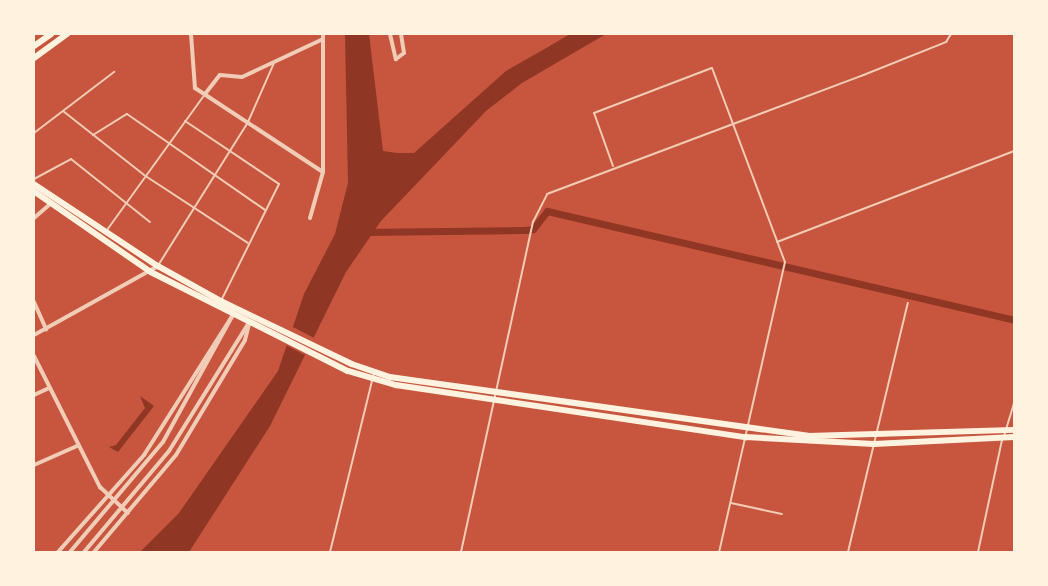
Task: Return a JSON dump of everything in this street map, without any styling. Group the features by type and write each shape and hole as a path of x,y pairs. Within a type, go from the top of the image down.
{"main road":[{"path":"34,46 51,34"},
{"path":"34,58 67,34"},
{"path":"34,184 53,201 151,272 219,304 270,333 333,363 373,376 492,399 746,437 874,440 1014,437"},
{"path":"34,191 106,232 219,304"},
{"path":"250,320 273,326 373,376 747,430 874,440 1011,430"}],"street":[{"path":"191,34 195,88 323,172"},
{"path":"390,34 396,58 404,53 401,34"},
{"path":"205,94 220,75 242,76 323,36 323,172 310,218"},
{"path":"34,218 53,201"},
{"path":"34,335 151,272 158,266"},
{"path":"34,302 46,328"},
{"path":"58,552 157,438 235,312"},
{"path":"70,552 163,442 235,312"},
{"path":"84,552 169,451 250,320"},
{"path":"94,552 176,455 245,340 250,320"},
{"path":"34,356 77,446 108,496 128,513"},
{"path":"34,395 49,388"},
{"path":"34,465 77,446"}],"lane":[{"path":"461,552 492,399 533,222 547,194 613,166 733,123 946,42 951,34"},
{"path":"158,266 193,207 248,122 275,61"},
{"path":"613,166 594,113 712,68 784,262 784,271 719,552"},
{"path":"34,133 114,72"},
{"path":"106,232 144,175 205,94"},
{"path":"63,111 144,175 248,243"},
{"path":"93,135 127,114 166,145 212,177 265,210"},
{"path":"184,121 279,184 219,304"},
{"path":"777,242 1014,151"},
{"path":"34,179 70,160 150,222"},
{"path":"848,552 908,303"},
{"path":"330,552 373,376"},
{"path":"978,552 1003,438 1011,430 1014,404"},
{"path":"731,503 782,514"}],"shaded area":[{"path":"345,34 369,34 383,151 414,153 506,71 570,34 606,34 522,83 486,111 381,221 346,272 270,426 189,552 140,552 179,513 278,371 304,294 335,234 348,183"},
{"path":"140,396 154,406 118,452 109,447 116,445 145,408"}],"pier":[{"path":"291,326 318,340 309,357 284,344"}],"waterway":[{"path":"362,232 525,230 533,229 547,211 1014,320"}]}
